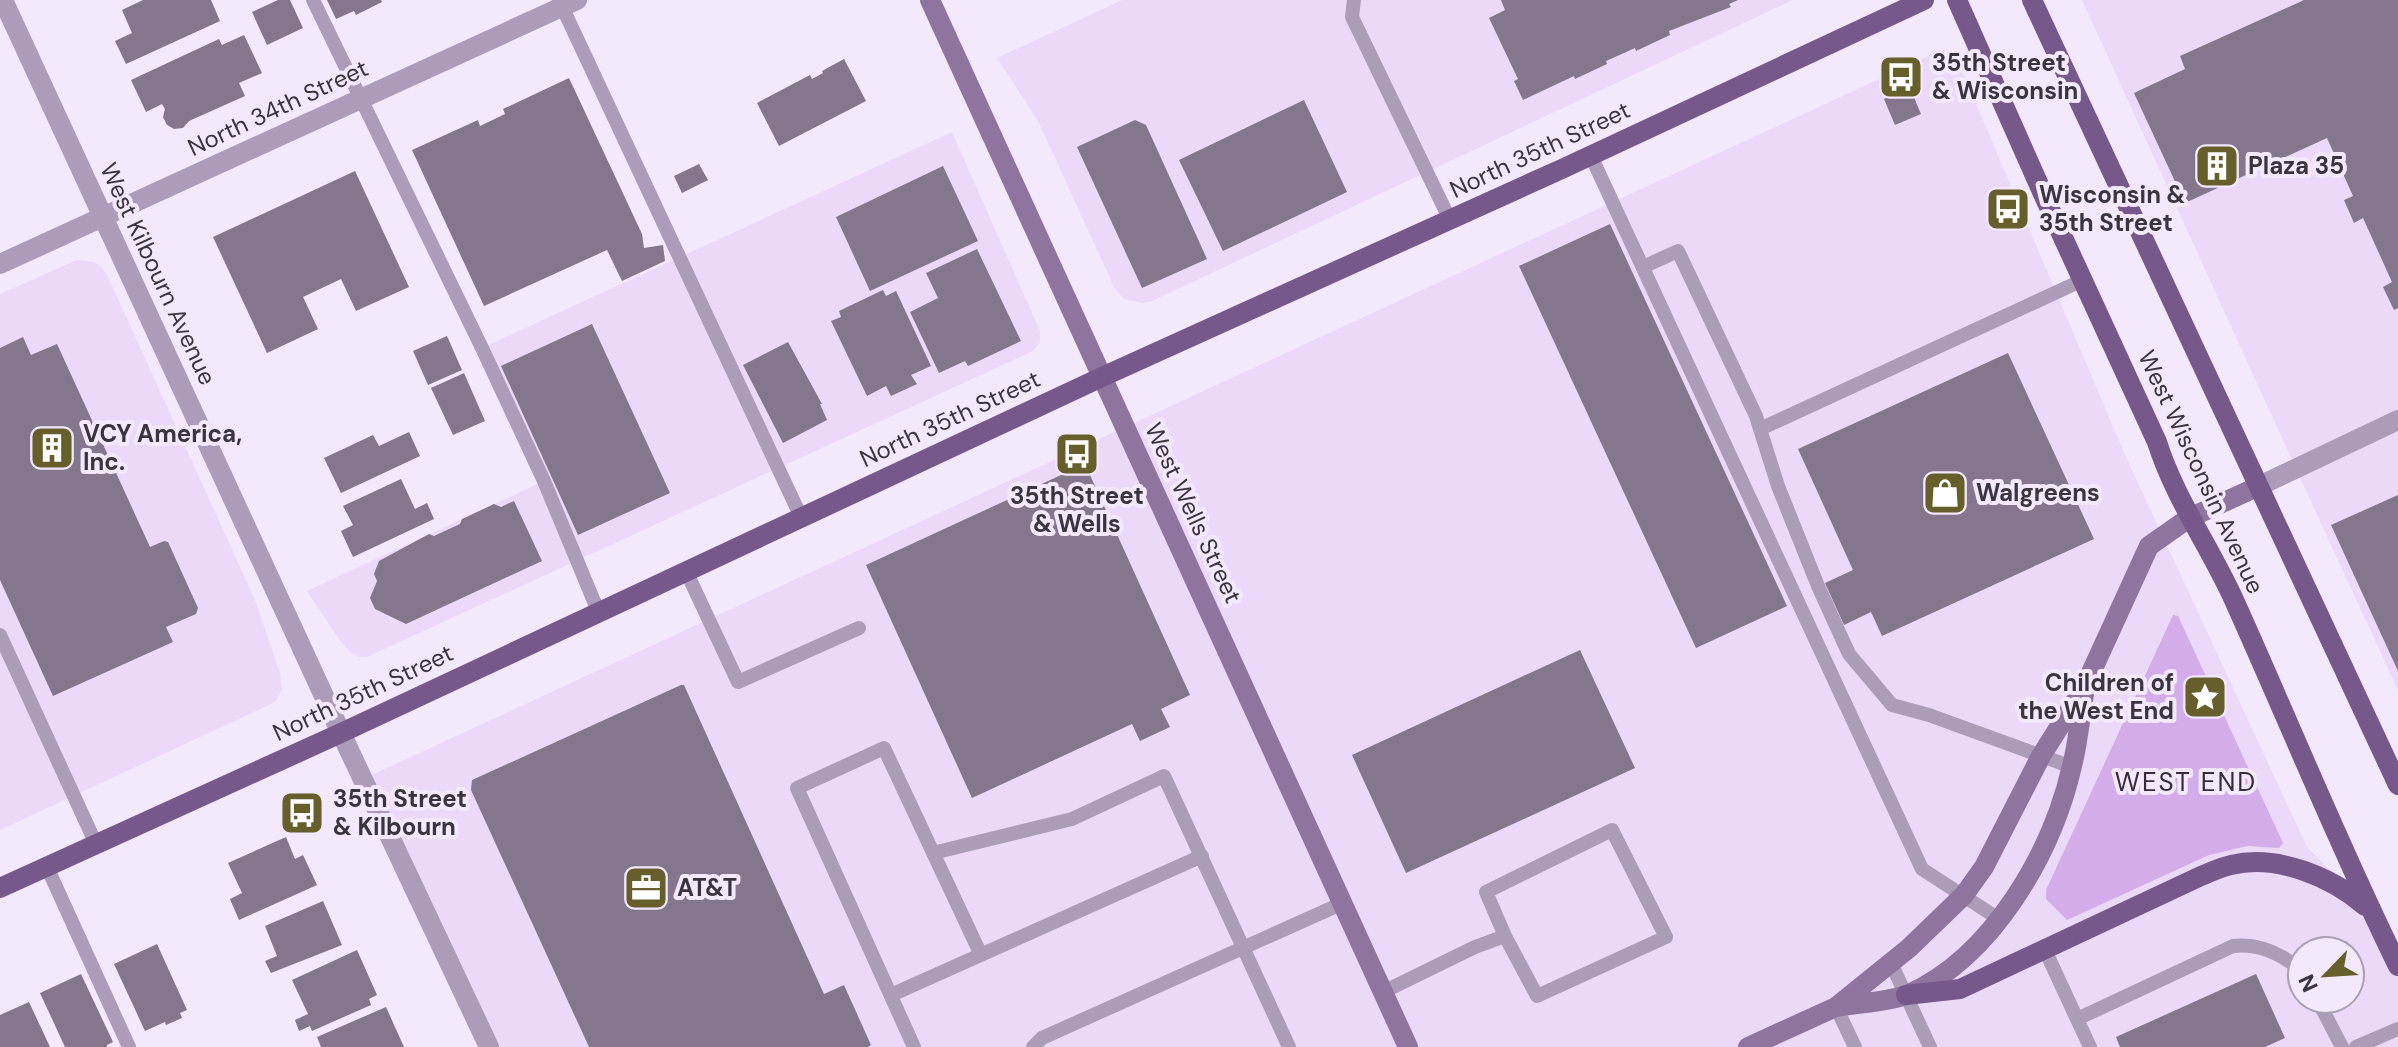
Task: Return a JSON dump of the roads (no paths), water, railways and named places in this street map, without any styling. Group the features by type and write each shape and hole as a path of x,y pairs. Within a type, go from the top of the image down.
{"main road":[{"name":"North 35th Street","path":"0,888 1924,0"},
{"name":"West Wisconsin Avenue","path":"1957,0 2189,518 2232,596 2398,966"},
{"name":"West Wisconsin Avenue","path":"2032,0 2398,785"},
{"path":"1906,995 1960,989 2201,876 2233,864 2295,868 2316,875 2349,892 2371,911"}],"street":[{"name":"West Kilbourn Avenue","path":"3,0 489,1047"},
{"name":"West Wells Street","path":"930,0 1408,1047"},
{"name":"North 34th Street","path":"0,264 566,2"},
{"path":"1748,1047 1836,1007 1891,963 1964,895 1984,867 2041,756 2085,686 2149,546 2189,518 2398,420"},
{"path":"1836,1007 1906,995 1954,967 1999,919 2038,858 2055,819 2072,767 2085,686"}],"lane":[{"path":"313,0 482,348 544,481 598,611"},
{"path":"1354,0 1352,17 1450,220"},
{"path":"566,2 801,517"},
{"path":"1591,156 1922,869 1999,919"},
{"path":"1643,267 1678,251 1756,416 1778,486 1849,654 1892,705 1929,715 2072,767"},
{"path":"1760,429 2083,280"},
{"path":"686,571 738,682 859,628"},
{"path":"0,635 96,844"},
{"path":"914,1047 797,788 884,748 981,955"},
{"path":"933,853 1072,819 1164,776 1289,1047"},
{"path":"1612,830 1666,937 1537,996 1505,936 1486,892 1612,830"},
{"path":"891,995 1202,856"},
{"path":"47,867 129,1047"},
{"path":"1033,1047 1042,1038 1343,903"},
{"path":"1383,992 1475,947 1505,936"},
{"path":"2077,1019 2233,946 2247,945 2269,950 2286,960"},
{"path":"2045,950 2090,1047"},
{"path":"1891,963 1930,1047"},
{"path":"1836,1007 1855,1047"},
{"path":"2325,1015 2342,1047"},
{"path":"2356,1047 2398,1029"}],"place":[{"name":"35th Street & Wisconsin","path":"1901,77"},
{"name":"Plaza 35","path":"2217,166"},
{"name":"Wisconsin & 35th Street","path":"2008,209"},
{"name":"VCY America, Inc.","path":"52,448"},
{"name":"35th Street & Wells","path":"1077,454"},
{"name":"Walgreens","path":"1945,493"},
{"name":"Children of the West End","path":"2205,697"},
{"name":"35th Street & Kilbourn","path":"302,813"},
{"name":"AT&T","path":"646,888"}],"district":[{"name":"WEST END","path":"2186,782"}]}
